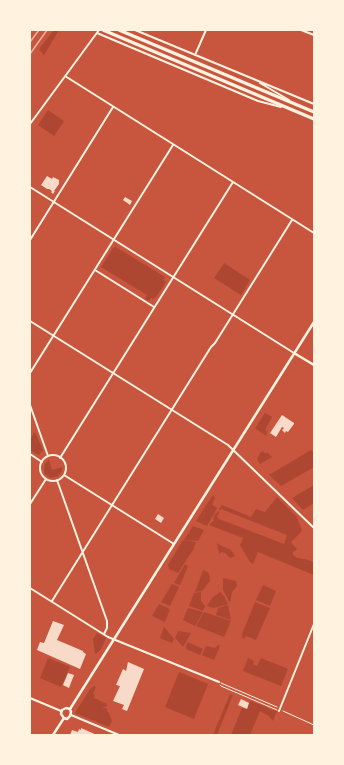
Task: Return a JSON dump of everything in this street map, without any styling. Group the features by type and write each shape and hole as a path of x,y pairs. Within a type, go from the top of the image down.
{"main road":[{"path":"104,30 314,119"},
{"path":"119,30 314,112"}],"street":[{"path":"30,124 98,30"},
{"path":"135,30 314,104"},
{"path":"195,55 206,30"},
{"path":"301,30 314,35"},
{"path":"96,33 258,101 288,108"},
{"path":"65,76 314,234"},
{"path":"252,79 284,96 293,104"},
{"path":"30,240 113,107"},
{"path":"30,373 173,145"},
{"path":"60,458 233,182"},
{"path":"30,187 314,365"},
{"path":"52,601 292,220"},
{"path":"95,270 154,307"},
{"path":"30,321 233,449 314,528"},
{"path":"71,715 70,710 314,322"},
{"path":"30,405 48,456"},
{"path":"30,454 42,462"},
{"path":"48,456 60,458 65,464 64,475 53,481 46,479 40,469 42,462 48,456"},
{"path":"64,475 174,544"},
{"path":"30,504 46,479"},
{"path":"57,480 107,621 107,628 103,634"},
{"path":"30,588 103,634 219,682"},
{"path":"279,710 314,624"},
{"path":"30,698 61,711"},
{"path":"61,711 66,708 70,710"},
{"path":"61,711 61,715 64,718"},
{"path":"53,735 64,718 68,718 71,715"},
{"path":"71,715 119,735"}],"path":[{"path":"219,682 314,725"}],"shaded area":[{"path":"54,30 59,30 44,55 39,49"},
{"path":"48,110 64,121 54,136 38,125"},
{"path":"116,247 165,277 163,280 166,282 156,297 153,299 151,298 149,301 145,299 147,295 101,267 113,248"},
{"path":"224,263 250,280 241,295 214,278"},
{"path":"265,413 272,417 265,430 267,432 266,436 255,428"},
{"path":"35,432 43,450 39,455 30,450 30,439"},
{"path":"311,450 314,453 314,467 281,486 269,475"},
{"path":"263,451 266,454 267,452 272,457 260,464 257,459"},
{"path":"49,460 52,470 62,467 62,471 58,476 51,478 45,474 44,466"},
{"path":"314,485 314,503 303,510 292,498"},
{"path":"213,495 215,498 212,504 217,508 207,526 196,521"},
{"path":"277,497 297,517 302,531 291,542 297,549 293,552 293,555 297,558 313,562 314,575 258,552 253,564 250,562 240,545 243,538 209,525 214,520 215,514 220,511 219,509 222,505 251,517 256,509 265,512","holes":["221,509 287,535 284,544 219,519 217,517"]},
{"path":"193,526 204,530 198,541 184,540"},
{"path":"183,540 196,542 193,550 178,573 169,569 168,565"},
{"path":"217,543 229,549 235,556 231,558 222,552 219,554"},
{"path":"185,564 188,566 180,585 174,583"},
{"path":"203,570 209,573 210,581 202,591 195,592"},
{"path":"223,578 236,581 237,586 232,592 230,603 223,590"},
{"path":"172,584 179,587 170,606 161,602"},
{"path":"263,585 276,591 270,606 256,600"},
{"path":"201,592 201,601 205,606 203,611 189,606 194,593"},
{"path":"220,592 228,604 214,608 207,606 212,598"},
{"path":"255,602 270,608 256,640 246,636 244,639 242,634"},
{"path":"159,604 170,609 165,622 152,616"},
{"path":"228,605 231,620 216,615 218,608"},
{"path":"188,608 203,612 195,626 183,620"},
{"path":"204,612 231,621 224,637 196,626"},
{"path":"164,627 174,639 172,643 160,638"},
{"path":"178,631 191,633 183,647 175,638"},
{"path":"97,633 106,638 101,649 95,654 93,639"},
{"path":"188,642 203,649 200,655 186,649"},
{"path":"218,645 220,646 214,660 202,655 206,646 215,648"},
{"path":"48,658 70,667 61,687 40,678"},
{"path":"248,658 254,661 253,664 257,666 261,658 288,669 281,686 243,671"},
{"path":"179,672 208,684 194,719 165,707"},
{"path":"94,686 96,687 93,694 95,695 94,698 107,704 107,706 102,708 107,708 112,721 109,727 75,713 90,689"},
{"path":"230,694 233,695 217,735 213,735"},
{"path":"250,701 277,711 273,721 269,716 260,711 250,735 231,735 242,708 247,709"}],"building":[{"path":"47,176 52,179 53,177 59,180 59,184 53,194 51,192 52,191 41,185"},
{"path":"125,197 132,201 130,205 123,200"},
{"path":"282,415 294,424 288,432 286,431 285,433 282,430 284,428 282,427 276,437 270,433"},
{"path":"158,514 164,518 161,523 155,519"},
{"path":"53,621 64,625 57,640 83,651 86,654 80,669 37,650 40,642 44,643"},
{"path":"128,662 144,669 127,711 122,709 124,705 113,701 120,686 116,685 123,669 126,671"},
{"path":"68,673 74,675 69,688 63,685"},
{"path":"241,699 249,703 247,709 238,705"},
{"path":"81,728 97,735 70,735 72,730 78,732"}],"railway":[{"path":"30,42 39,30"},
{"path":"30,54 47,30"}]}
